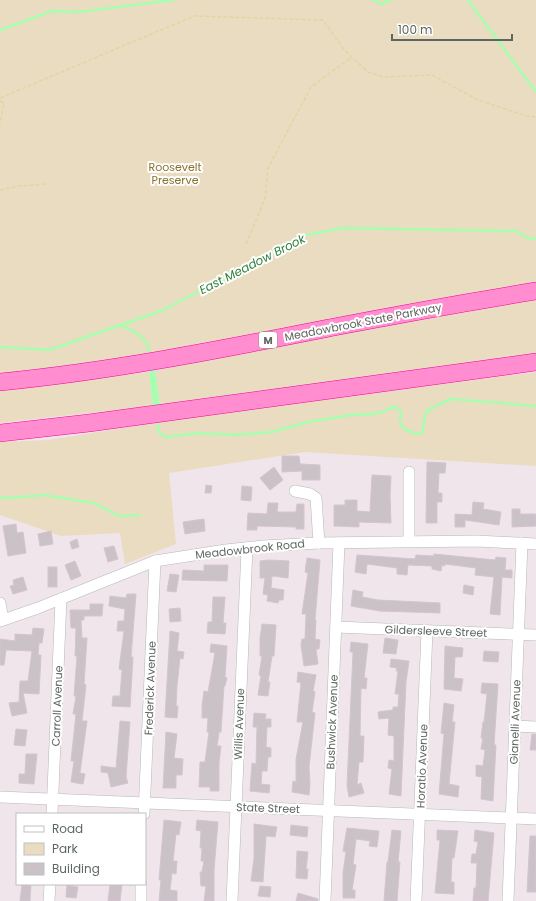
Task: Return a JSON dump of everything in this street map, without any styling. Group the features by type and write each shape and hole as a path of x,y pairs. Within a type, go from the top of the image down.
{"highway":[{"name":"Meadowbrook State Parkway","path":"0,382 80,374 146,363 408,313 536,291"},
{"path":"0,433 89,424 536,362"}],"street":[{"path":"409,472 409,541"},
{"path":"294,491 310,494 316,498 319,543"},
{"name":"Meadowbrook Road","path":"2,620 61,599 155,561 247,548 339,542 477,541 536,544"},
{"name":"Bushwick Avenue","path":"325,901 339,542"},
{"name":"Gianelli Avenue","path":"508,901 522,543"},
{"name":"Willis Avenue","path":"232,901 247,548"},
{"name":"Frederick Avenue","path":"144,808 155,561"},
{"name":"Carroll Avenue","path":"52,813 61,599"},
{"path":"0,603 2,620"},
{"name":"Gildersleeve Street","path":"336,627 536,635"},
{"name":"Horatio Avenue","path":"416,901 427,630"},
{"path":"515,726 536,727"},
{"name":"State Street","path":"0,797 144,808 236,806 536,819"},
{"path":"49,901 50,885"},
{"path":"141,885 141,901"}],"path":[{"path":"0,98 194,16 323,20 345,51 368,72 384,77 432,76 478,100 527,116 536,117"},
{"path":"246,244 265,199 268,168 311,87 352,57"},
{"path":"0,101 4,103 0,124"},
{"path":"0,190 19,186 47,184"}],"green space":[{"name":"Roosevelt Preserve","path":"0,0 536,0 536,282 375,311 166,352 58,368 0,374"},
{"path":"536,299 536,355 160,406 155,370 476,308"},
{"path":"149,372 153,406 0,423 0,389"},
{"path":"536,372 536,466 305,452 169,473 176,544 125,564 120,533 61,536 0,515 0,442 48,440 195,416"}],"shaded area":[{"path":"155,370 160,406 153,406 149,372"}],"building":[{"path":"282,456 299,456 300,464 320,465 320,480 302,480 302,471 282,472"},
{"path":"427,462 446,463 445,473 439,473 438,493 442,493 442,502 437,502 437,523 426,523"},
{"path":"274,467 283,480 270,490 260,478"},
{"path":"372,475 391,476 391,523 359,522 359,527 334,526 334,505 345,505 345,500 357,500 357,511 370,512"},
{"path":"206,485 212,486 211,493 205,493"},
{"path":"242,486 252,487 251,501 241,500"},
{"path":"473,502 484,503 483,509 501,512 499,525 465,520 465,527 455,527 455,514 472,515"},
{"path":"268,503 278,503 277,512 296,512 297,504 304,504 304,529 296,529 296,527 257,526 257,530 247,530 248,513 267,514"},
{"path":"512,509 520,509 520,514 536,514 536,526 512,527"},
{"path":"204,519 205,531 185,534 183,522"},
{"path":"16,524 17,533 23,532 26,553 8,556 3,526"},
{"path":"51,531 53,544 40,546 38,534"},
{"path":"77,539 79,547 72,549 70,542"},
{"path":"114,546 118,559 108,562 104,548"},
{"path":"434,554 495,560 496,557 506,558 505,570 512,570 512,578 502,577 500,615 490,614 494,577 475,575 476,568 445,564 445,566 442,565 441,571 432,569 432,566 408,565 407,575 397,574 397,568 367,564 366,574 355,572 357,555 415,559 416,555 434,556"},
{"path":"307,558 320,560 315,620 315,639 320,640 319,649 316,649 318,664 304,666 301,645 302,639 305,639 306,614 302,614 308,573 305,572"},
{"path":"75,561 81,576 71,580 65,565"},
{"path":"260,561 289,561 288,578 272,576 271,588 284,590 283,600 279,600 278,603 267,601 268,595 263,594 265,578 260,578"},
{"path":"204,565 228,565 227,581 182,580 183,570 204,571"},
{"path":"48,567 57,567 57,587 48,587"},
{"path":"170,574 179,575 176,592 167,591"},
{"path":"23,577 27,590 13,594 10,586 14,585 13,580"},
{"path":"464,585 474,587 473,595 463,593"},
{"path":"353,590 363,592 362,597 378,600 440,603 440,613 380,611 351,606"},
{"path":"127,594 136,594 131,657 133,657 130,707 112,706 113,696 120,696 122,670 119,669 124,631 117,631 118,621 124,621 125,609 109,606 110,596 126,598"},
{"path":"213,597 225,597 223,623 226,623 225,634 207,633 208,622 212,622"},
{"path":"90,604 103,604 102,616 84,616 84,620 81,620 82,638 87,638 84,684 86,685 82,721 87,721 80,773 85,774 83,784 71,782 74,761 71,761 76,714 73,714 76,696 74,696 77,656 75,656 76,628 71,628 70,610 90,610"},
{"path":"180,608 181,621 170,622 169,609"},
{"path":"262,624 276,625 274,656 272,656 268,682 270,682 268,696 258,695 261,676 259,675 262,656 260,656 260,638"},
{"path":"33,628 44,629 42,643 39,643 38,655 41,655 39,694 23,693 27,713 12,716 9,703 19,702 20,681 28,681 32,651 6,650 4,665 0,665 0,639 15,641 15,634 32,635"},
{"path":"170,631 179,633 177,651 184,652 183,659 180,658 177,686 177,718 165,717"},
{"path":"385,638 398,640 396,654 383,653"},
{"path":"351,642 368,644 364,678 367,678 366,689 361,688 360,736 364,736 363,762 359,762 357,785 361,783 364,793 349,797 347,786 353,652 350,652"},
{"path":"211,644 227,646 225,677 227,678 224,686 221,732 219,732 217,746 221,746 219,763 219,791 210,791 210,787 199,787 200,762 205,762 209,732 207,732 208,718 202,718 202,706 204,691 208,692 215,653 210,652"},
{"path":"445,646 463,648 462,657 455,657 454,678 463,679 461,691 444,689"},
{"path":"484,651 499,652 498,662 483,661"},
{"path":"391,659 409,661 406,682 401,796 389,794 392,769 388,768 389,760 394,761 394,736 388,735 389,718 379,719 378,712 393,710 393,707 398,707 399,694 395,694 398,671 396,671 397,668 390,667"},
{"path":"298,672 316,675 313,691 315,692 312,712 315,713 309,767 309,795 292,792 293,781 296,782 296,759 303,722 297,722 301,683 297,682"},
{"path":"482,683 498,684 494,745 496,745 493,801 481,799 482,777 476,776 476,765 483,766 485,750 481,749 483,738 481,738 487,694 481,693"},
{"path":"444,703 454,705 452,722 455,722 449,784 459,786 458,797 439,794 444,734 441,733"},
{"path":"254,713 266,714 265,719 271,719 271,727 267,727 266,747 271,748 271,757 268,757 267,771 262,771 261,784 270,785 269,793 250,791 252,763 256,764 257,727 253,727"},
{"path":"120,721 130,722 126,777 128,783 111,787 108,773 101,772 101,766 116,768"},
{"path":"16,729 27,730 25,746 14,745"},
{"path":"166,732 177,734 174,758 183,759 182,775 176,775 176,788 163,788"},
{"path":"532,734 536,734 536,750 530,750"},
{"path":"26,754 37,754 34,784 19,783 19,774 25,774"},
{"path":"164,820 181,822 179,835 176,834 173,861 177,861 176,874 172,873 170,890 177,891 177,901 159,901 161,880 159,880"},
{"path":"197,820 218,822 214,870 214,901 204,901 206,886 201,886 200,872 202,872 204,861 201,861 201,831 196,830"},
{"path":"254,824 277,827 275,837 266,836 263,882 251,881 254,859"},
{"path":"291,825 308,827 307,837 290,835"},
{"path":"347,828 379,831 377,847 369,846 370,841 356,839 353,864 356,865 352,890 355,890 355,898 343,898 343,873 346,852 343,851"},
{"path":"392,830 401,831 398,862 400,862 397,901 384,901 387,862"},
{"path":"437,830 458,831 454,858 452,858 451,882 454,882 454,894 435,893 440,840 437,840"},
{"path":"475,830 494,833 488,901 473,901 474,888 476,888 477,863 471,863 472,854 476,854 478,842 474,841"},
{"path":"530,836 536,836 536,892 527,892"},
{"path":"297,851 308,852 306,869 308,869 307,879 296,878"},
{"path":"22,885 31,885 30,901 20,901"},
{"path":"67,885 78,887 76,898 66,897"},
{"path":"110,885 122,885 120,901 108,901"},
{"path":"260,886 271,887 270,897 258,896"},
{"path":"298,893 318,899 318,901 296,901"}],"waterway":[{"path":"0,30 52,11 78,12 173,0"},
{"path":"373,0 381,4 391,0"},
{"path":"468,0 536,92"},
{"name":"East Meadow Brook","path":"0,347 49,350 161,311 307,235 342,228 517,231 526,237 536,239"},
{"path":"120,325 138,334 145,341 149,351"},
{"path":"158,425 159,432 165,437 199,433 236,435 271,432 308,422 351,415 375,414 395,407 401,411 400,422 403,428 416,434 422,433 425,415 429,409 451,399 536,406"},
{"path":"0,497 9,498 44,495 94,503 119,516 139,515"}]}
